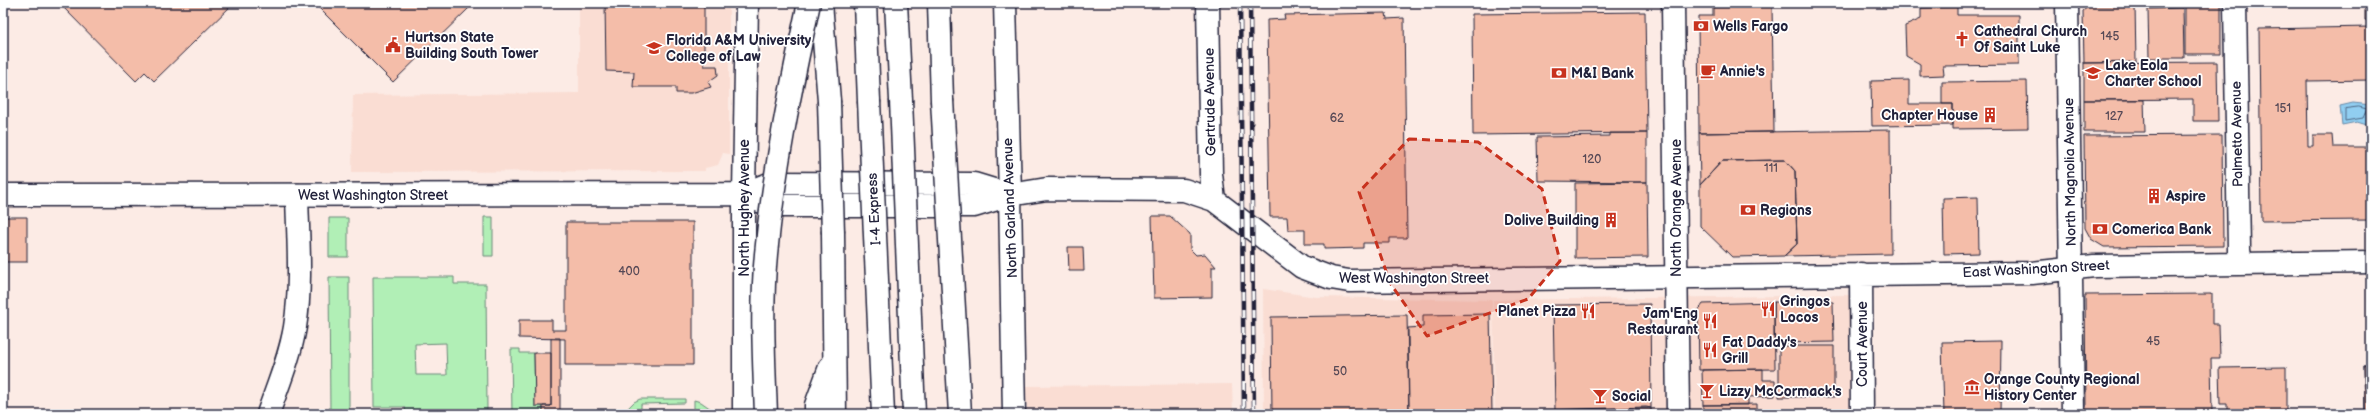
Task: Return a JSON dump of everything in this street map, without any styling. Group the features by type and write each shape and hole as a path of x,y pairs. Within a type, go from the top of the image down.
{"main road":[{"name":"North Hughey Avenue","path":"744,414 744,194 747,3"},
{"path":"766,414 764,353 766,255 782,141 809,3"},
{"path":"822,3 829,101 835,414"},
{"name":"I-4 Express","path":"865,3 883,414"},
{"path":"896,3 914,414"},
{"path":"939,3 942,100 960,414"},
{"name":"North Garland Avenue","path":"1005,3 1014,414"},
{"name":"Gertrude Avenue","path":"1208,3 1211,174 1214,200"},
{"name":"North Orange Avenue","path":"1673,3 1678,414"},
{"name":"North Magnolia Avenue","path":"2067,3 2073,414"},
{"name":"Palmetto Avenue","path":"2235,3 2239,250 2241,264"},
{"name":"West Washington Street","path":"3,195 744,194 771,206 974,206 1010,195 1047,189 1173,190 1192,192 1214,200 1293,262 1311,271 1340,280 1676,277"},
{"path":"268,414 289,353 295,326 298,298 297,195"},
{"name":"East Washington Street","path":"1676,277 2032,272 2094,266 2371,262"},
{"name":"Court Avenue","path":"1861,274 1862,414"},
{"path":"816,414 816,405 835,352"}],"highlighted area":[{"path":"1409,139 1478,142 1542,189 1560,261 1528,299 1427,336 1390,283 1359,192"}],"shaded area":[{"name":"Florida A&M University College of Law","path":"579,3 729,3 729,154 723,153 718,165 705,168 705,171 352,172 353,95 579,93"},
{"path":"1263,289 1316,297 1492,300 1494,414 1264,414"},
{"path":"1850,295 1852,414 1495,414 1493,300"},
{"path":"1232,384 1233,414 1027,414 1026,386"}],"green space":[{"path":"484,217 493,217 493,256 484,256"},
{"path":"329,218 348,218 348,257 329,257"},
{"path":"329,277 349,277 349,414 330,414"},
{"path":"373,277 454,277 454,284 486,284 487,413 406,414 405,407 374,407","holes":["446,343 447,375 416,375 415,344"]},
{"path":"511,349 520,349 520,353 534,353 535,406 543,406 543,414 512,414"},
{"path":"640,399 685,399 685,403 641,404 641,414 622,414 634,402"},
{"path":"694,400 701,402 711,409 711,414 694,414"}],"water":[{"path":"2353,103 2371,105 2371,115 2367,116 2367,125 2357,122 2342,125 2340,106"}],"building":[{"path":"59,3 234,3 154,81 145,72 136,81"},
{"name":"Hurtson State Building South Tower","path":"320,3 464,3 469,8 393,82 317,6"},
{"name":"Florida A&M University College of Law","path":"605,3 704,3 704,66 717,66 718,75 708,82 711,87 691,93 676,93 676,87 633,87 634,72 606,71"},
{"path":"2185,3 2221,3 2221,54 2185,54"},
{"path":"2365,3 2371,3 2371,20 2365,20"},
{"path":"2090,5 2135,5 2136,62 2084,63 2083,11"},
{"path":"1772,6 1774,132 1699,133 1698,16 1713,16 1713,7"},
{"name":"Cathedral Church Of Saint Luke","path":"1957,7 1957,15 2019,15 2019,65 1943,66 1944,75 1920,76 1920,64 1906,56 1905,26 1921,19 1921,8"},
{"path":"2183,8 2184,58 2149,58 2148,9"},
{"name":"M&I Bank","path":"1645,12 1647,133 1473,135 1472,14"},
{"path":"1386,13 1387,19 1404,18 1407,238 1390,238 1390,243 1363,243 1363,248 1324,249 1324,244 1305,244 1305,230 1288,230 1287,217 1270,217 1267,20 1285,19 1284,15"},
{"path":"2371,27 2371,80 2307,81 2308,146 2313,146 2313,135 2332,135 2333,147 2371,147 2371,220 2261,221 2259,29"},
{"path":"2217,62 2218,121 2193,121 2193,99 2084,100 2084,63"},
{"path":"1909,80 1909,104 1953,104 1953,125 1872,126 1871,81"},
{"name":"Chapter House","path":"2027,81 2028,128 1953,129 1953,104 1942,104 1942,82"},
{"path":"2084,100 2144,100 2145,132 2084,132"},
{"path":"1890,130 1891,254 1784,256 1797,244 1795,171 1785,160 1722,161 1700,185 1699,133"},
{"path":"1610,133 1647,133 1647,182 1538,181 1537,137 1610,136"},
{"name":"Aspire","path":"2222,135 2223,246 2104,247 2091,239 2085,228 2084,136"},
{"path":"1785,160 1795,171 1797,244 1784,256 1732,257 1700,226 1700,185 1722,161"},
{"name":"Dolive Building","path":"1647,182 1648,257 1575,258 1575,183"},
{"path":"1978,197 1979,253 1944,254 1943,198"},
{"path":"1152,216 1170,216 1190,234 1190,249 1196,255 1205,254 1216,267 1212,267 1212,297 1154,298"},
{"path":"3,217 27,217 27,262 3,262"},
{"path":"566,222 693,222 693,365 565,365 565,339 519,338 519,320 552,320 552,330 566,330"},
{"path":"1068,247 1083,247 1084,271 1069,271"},
{"path":"2212,294 2212,324 2219,324 2220,358 2211,358 2212,414 2086,414 2085,295"},
{"path":"1774,302 1775,369 1699,370 1698,311 1703,304"},
{"path":"1774,302 1833,302 1834,342 1774,343"},
{"path":"1650,304 1651,408 1555,410 1553,305"},
{"path":"1490,314 1492,414 1409,414 1408,328 1423,327 1423,315"},
{"path":"1407,315 1409,414 1272,414 1271,317"},
{"path":"551,338 560,338 560,414 543,414 543,406 551,406"},
{"name":"Orange County Regional History Center","path":"2001,341 2000,414 1944,414 1942,342"},
{"path":"1779,346 1834,346 1834,397 1779,397"},
{"path":"534,353 551,353 551,406 535,406"},
{"path":"2364,365 2371,365 2371,414 2365,414"},
{"path":"2364,365 2371,365 2371,414 2365,414"},
{"path":"2286,367 2286,414 2227,414 2227,404 2220,404 2219,368"},
{"path":"1763,369 1763,380 1775,380 1775,396 1748,397 1748,405 1703,405 1702,370"},
{"path":"1757,404 1757,414 1703,414 1703,405"},
{"path":"1651,408 1651,414 1545,414 1545,410"}],"railway":[{"path":"1240,3 1244,414"},
{"path":"1250,3 1254,414"}],"place":[{"name":"Wells Fargo","path":"1701,26"},
{"name":"Cathedral Church Of Saint Luke","path":"1962,39"},
{"name":"Hurtson State Building South Tower","path":"393,45"},
{"name":"Florida A&M University College of Law","path":"654,48"},
{"name":"Annie's","path":"1708,71"},
{"name":"M&I Bank","path":"1559,73"},
{"name":"Lake Eola Charter School","path":"2093,73"},
{"name":"Chapter House","path":"1990,115"},
{"name":"Aspire","path":"2154,196"},
{"name":"Regions","path":"1748,210"},
{"name":"Dolive Building","path":"1611,220"},
{"name":"Comerica Bank","path":"2100,229"},
{"name":"Gringos Locos","path":"1768,309"},
{"name":"Planet Pizza","path":"1588,311"},
{"name":"Jam'Eng Restaurant","path":"1710,321"},
{"name":"Fat Daddy's Grill","path":"1710,350"},
{"name":"Orange County Regional History Center","path":"1972,387"},
{"name":"Lizzy McCormack's","path":"1707,391"},
{"name":"Social","path":"1600,396"}]}
